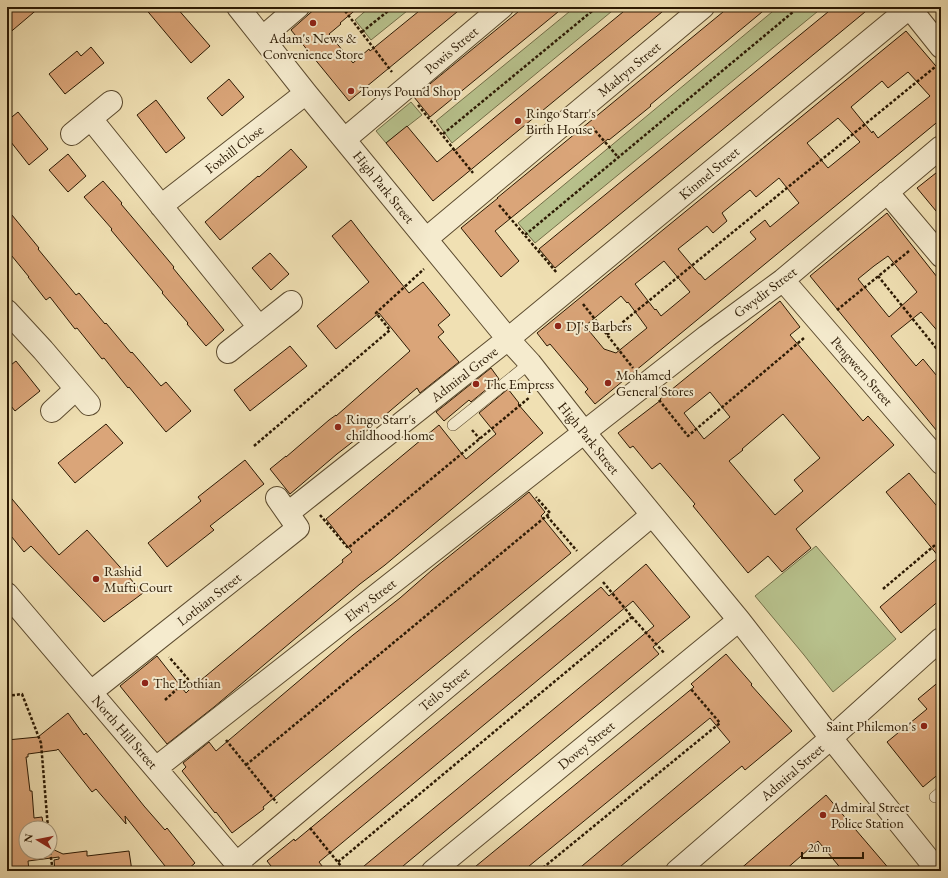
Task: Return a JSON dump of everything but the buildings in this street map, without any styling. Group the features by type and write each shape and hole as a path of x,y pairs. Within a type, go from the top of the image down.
{"street":[{"name":"High Park Street","path":"238,7 306,93 508,339 530,363 584,432 739,620 830,738 938,871"},
{"path":"263,37 298,7"},
{"name":"Powis Street","path":"344,139 502,7"},
{"name":"Madryn Street","path":"426,239 703,7"},
{"path":"909,7 938,57"},
{"name":"Kinmel Street","path":"508,339 909,7"},
{"name":"Foxhill Close","path":"161,206 306,93"},
{"path":"72,134 111,102"},
{"path":"91,118 259,327"},
{"name":"Gwydir Street","path":"584,432 707,336 783,280 941,147"},
{"path":"887,192 941,256"},
{"name":"Pengwern Street","path":"783,280 941,463"},
{"path":"228,352 291,302"},
{"path":"10,319 43,350 83,397 52,411"},
{"name":"Admiral Grove","path":"282,505 306,499 508,339"},
{"name":"Elwy Street","path":"156,768 584,432"},
{"name":"Lothian Street","path":"91,692 298,528 282,505"},
{"name":"Teilo Street","path":"240,867 293,816 652,515"},
{"name":"North Hill Street","path":"7,594 240,867"},
{"name":"Dovey Street","path":"433,871 739,620"},
{"name":"Admiral Street","path":"676,871 830,738 941,639"}],"lane":[{"path":"453,425 530,363"}],"path":[{"path":"342,7 404,89 570,288 688,436 925,237"},
{"path":"362,32 393,7"},
{"path":"443,134 596,7"},
{"path":"525,235 799,7"},
{"path":"607,335 938,57"},
{"path":"579,111 618,157"},
{"path":"254,446 390,330 376,313 440,255"},
{"path":"878,276 941,354"},
{"path":"306,499 348,548 546,384"},
{"path":"246,765 550,513 522,480"},
{"path":"539,871 720,723 547,516"},
{"path":"883,589 941,540"},
{"path":"338,862 632,617"},
{"path":"155,641 188,679 165,700"},
{"path":"7,696 22,694 41,743 47,820"},
{"path":"212,723 246,765 345,871"},
{"path":"51,860 53,871"}],"green space":[{"path":"370,7 412,7 371,40 355,20"},
{"path":"575,7 617,7 452,143 436,121"},
{"path":"778,7 823,7 535,243 518,223"},
{"path":"411,102 422,115 386,143 376,131"},
{"path":"816,546 896,639 833,692 755,596"}],"place":[{"name":"Adam's News & Convenience Store","path":"313,23"},
{"name":"Tonys Pound Shop","path":"351,91"},
{"name":"Ringo Starr's Birth House","path":"518,121"},
{"name":"DJ's Barbers","path":"558,326"},
{"name":"Mohamed General Stores","path":"608,383"},
{"name":"The Empress","path":"476,384"},
{"name":"Ringo Starr's childhood home","path":"338,427"},
{"name":"Rashid Mufti Court","path":"96,579"},
{"name":"The Lothian","path":"145,683"},
{"name":"Saint Philemon's","path":"924,726"},
{"name":"Admiral Street Police Station","path":"823,815"}]}
